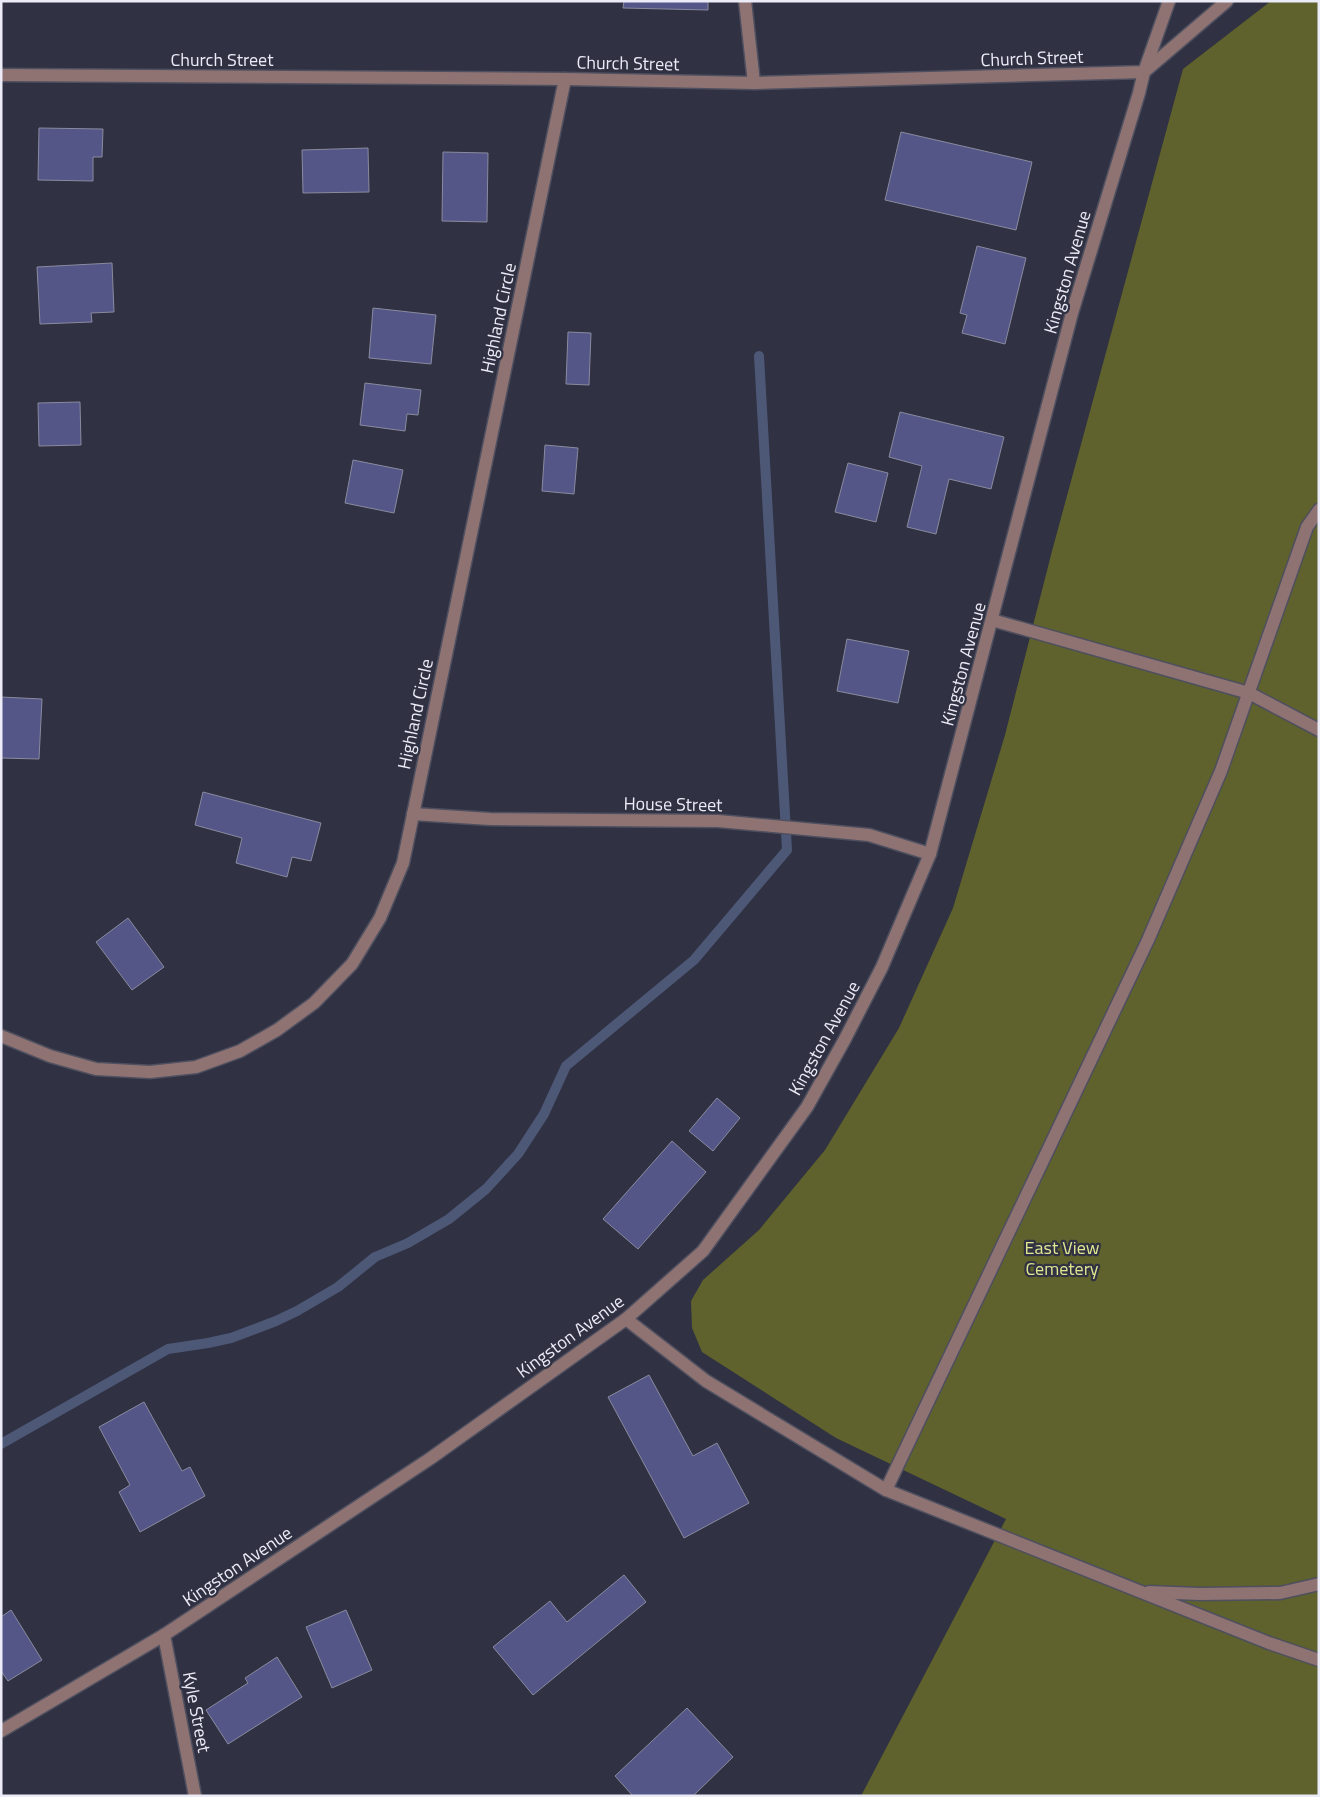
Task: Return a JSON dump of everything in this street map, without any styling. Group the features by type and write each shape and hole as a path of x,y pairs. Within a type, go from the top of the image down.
{"street":[{"path":"745,1 754,83"},
{"name":"Kingston Avenue","path":"1,1731 164,1635 431,1458 626,1319 703,1251 807,1107 846,1039 882,967 930,854 1072,313 1144,72 1169,1"},
{"path":"1144,72 1227,1"},
{"name":"Church Street","path":"2,77 565,79 754,83 1144,72"},
{"name":"Highland Circle","path":"1,1036 50,1056 96,1069 150,1072 196,1067 240,1050 277,1030 314,1003 352,964 380,918 402,863 413,814 565,79"},
{"path":"886,1490 1148,940 1221,771 1307,526 1319,510"},
{"path":"992,620 1249,693 1319,730"},
{"name":"House Street","path":"413,814 490,819 727,822 869,835 930,854"},
{"path":"626,1319 706,1381 886,1490 1139,1592 1269,1643 1319,1660"},
{"path":"1139,1592 1200,1594 1280,1593 1319,1584"},
{"name":"Kyle Street","path":"164,1635 195,1796"}],"green space":[{"name":"East View Cemetery","path":"1271,1 1319,1 1319,1796 861,1796 1006,1519 836,1438 702,1352 692,1328 691,1301 703,1280 759,1230 825,1150 899,1028 953,908 1005,735 1052,551 1183,69"}],"building":[{"path":"624,1 708,1 708,10 623,8"},
{"path":"39,128 103,129 102,157 93,157 93,181 38,180"},
{"path":"901,132 1032,162 1016,230 885,200"},
{"path":"368,148 369,192 303,193 302,150"},
{"path":"443,152 488,153 487,222 442,221"},
{"path":"977,246 1026,258 1005,344 962,333 967,315 960,313"},
{"path":"112,263 114,312 91,313 92,322 40,324 37,267"},
{"path":"373,308 436,315 431,364 369,358"},
{"path":"568,332 591,333 589,385 566,384"},
{"path":"365,383 421,390 418,415 407,414 405,431 360,425"},
{"path":"80,402 81,445 39,446 38,403"},
{"path":"900,412 1004,437 991,489 949,479 936,534 907,527 922,466 889,457"},
{"path":"545,445 578,448 574,494 542,491"},
{"path":"353,460 403,470 394,513 345,503"},
{"path":"848,463 888,473 876,522 835,512"},
{"path":"847,639 909,651 898,703 837,691"},
{"path":"1,697 42,699 39,759 1,758"},
{"path":"203,792 321,823 311,861 292,857 287,877 236,863 242,838 195,825"},
{"path":"128,918 164,967 132,990 96,942"},
{"path":"717,1098 740,1118 713,1151 689,1131"},
{"path":"672,1141 706,1172 638,1249 603,1219"},
{"path":"649,1375 693,1456 717,1443 749,1503 684,1538 608,1397"},
{"path":"144,1402 182,1471 190,1467 205,1496 140,1532 119,1492 130,1485 99,1427"},
{"path":"624,1575 646,1602 533,1695 493,1647 550,1601 567,1622"},
{"path":"11,1610 42,1660 8,1681 1,1671 1,1617"},
{"path":"346,1610 372,1670 332,1688 306,1627"},
{"path":"277,1657 302,1697 228,1744 206,1710 248,1683 245,1678"},
{"path":"687,1708 733,1757 693,1796 633,1796 615,1776"}],"waterway":[{"path":"1,1444 168,1349 231,1338 297,1311 338,1287 375,1257 408,1243 449,1219 486,1189 518,1154 544,1114 566,1066 694,960 787,850 759,356"}]}
